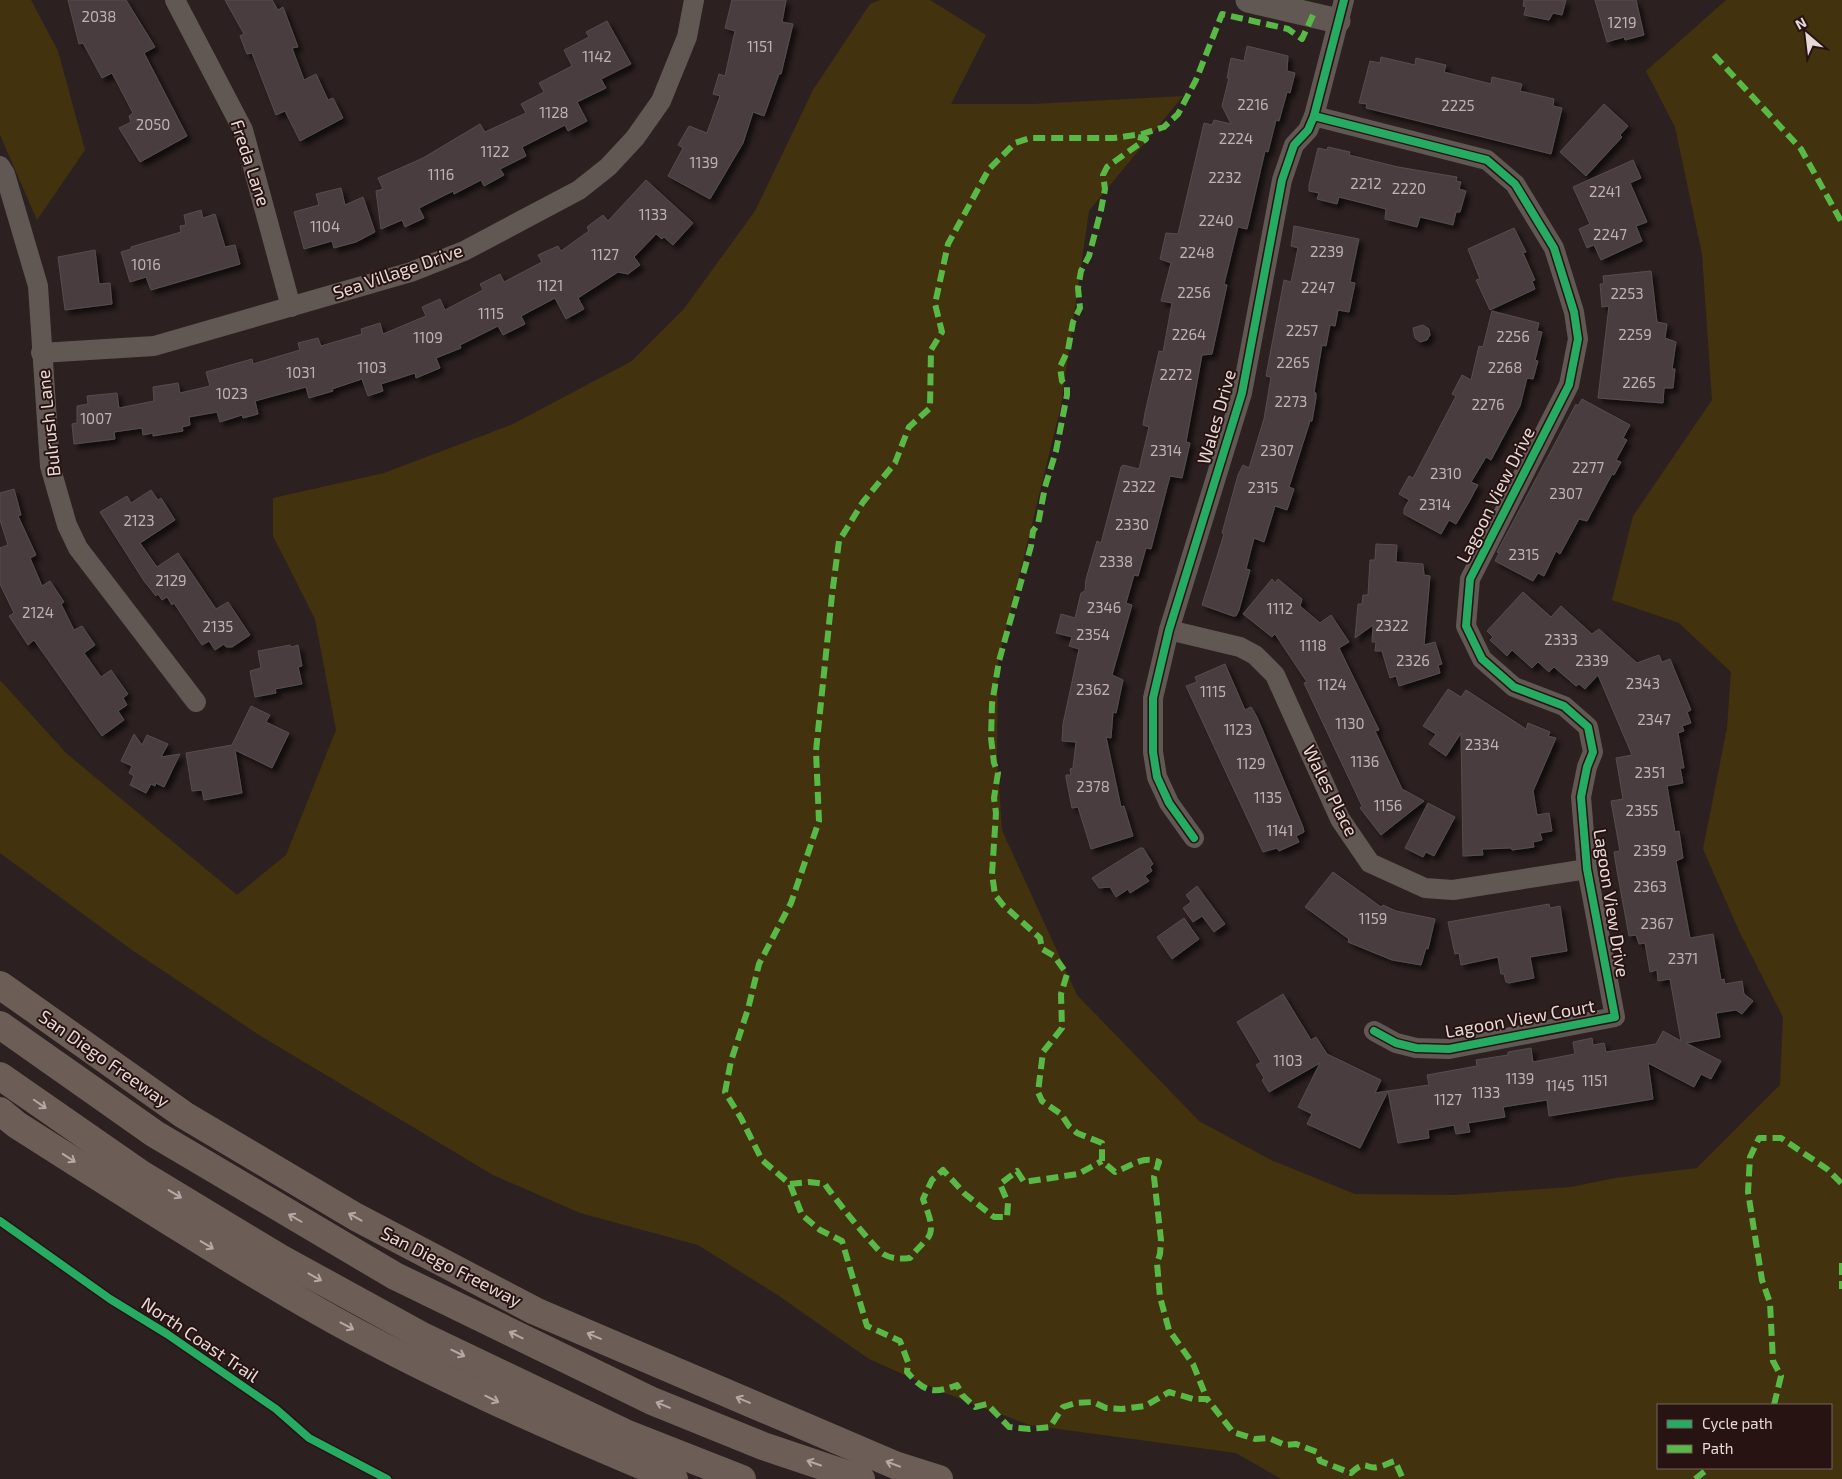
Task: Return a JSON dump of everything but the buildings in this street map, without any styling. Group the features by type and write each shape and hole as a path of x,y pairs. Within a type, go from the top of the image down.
{"highway":[{"name":"San Diego Freeway","path":"0,985 184,1115 364,1222 535,1311 895,1466 939,1479"},
{"path":"0,1026 155,1134 395,1276 652,1401 764,1446 861,1479"},
{"path":"0,1076 141,1174 280,1258 424,1337 626,1433 742,1479"},
{"path":"0,1111 17,1125 168,1222 317,1310 427,1368 557,1430 674,1479"}],"street":[{"name":"Freda Lane","path":"175,0 243,130 291,307"},
{"name":"Sea Village Drive","path":"41,354 154,346 411,272 464,251 579,190 608,167 635,138 661,101 687,37 694,0"},
{"path":"1248,0 1341,11"},
{"name":"Wales Drive","path":"1194,838 1169,804 1157,777 1153,752 1152,698 1169,630 1242,393 1282,180 1294,145 1308,130 1314,116 1341,11"},
{"name":"Lagoon View Drive","path":"1314,116 1487,160 1515,184 1554,248 1574,312 1578,339 1569,385 1470,579 1466,626 1482,659 1514,687 1564,706 1588,727 1593,752 1587,767 1581,797 1587,869 1615,1017"},
{"name":"Bulrush Lane","path":"0,166 5,174 38,286 41,354 50,466 66,526 78,548 196,702"},
{"name":"Wales Place","path":"1169,630 1240,647 1255,655 1275,675 1340,820 1370,863 1425,888 1453,890 1587,869"},
{"name":"Lagoon View Court","path":"1374,1031 1396,1043 1416,1048 1449,1049 1615,1017"}],"shaded area":[{"path":"0,0 31,0 58,51 85,150 37,220 0,135"},
{"path":"880,0 930,0 986,35 951,104 1033,104 1183,96 1089,211 1061,406 998,662 997,757 1002,830 1077,995 1199,1121 1271,1160 1355,1194 1454,1195 1571,1187 1615,1178 1697,1168 1780,1085 1783,1017 1739,931 1703,849 1727,728 1731,672 1679,623 1612,600 1633,516 1712,400 1702,254 1675,127 1646,71 1726,0 1842,0 1842,1479 1281,1479 1236,1453 1029,1425 945,1393 869,1359 779,1296 698,1245 580,1213 493,1175 259,1035 132,950 0,853 0,680 66,753 237,895 286,855 336,730 315,619 273,536 273,498 384,473 513,424 632,361 683,310 755,211 813,90 870,4"}],"marked path":[{"path":"1313,15 1302,39 1288,29 1222,14 1196,80 1178,114 1164,127 1142,134 1114,138 1030,138 1015,143 989,169 948,244 935,304 942,332 931,350 930,408 909,427 895,463 863,502 839,541 816,751 819,821 791,903 759,964 748,1009 731,1061 725,1092 741,1118 762,1160 790,1184 802,1215 820,1230 842,1241 867,1326 900,1341 908,1362 907,1372 924,1387 941,1390 957,1385 962,1395 975,1407 987,1404 1009,1427 1030,1429 1050,1427 1063,1407 1076,1403 1093,1402 1106,1408 1122,1409 1145,1406 1169,1392 1193,1399 1207,1399 1233,1432 1255,1439 1269,1438 1285,1445 1296,1444 1317,1452 1320,1461 1351,1473 1363,1465 1374,1468 1395,1461 1403,1479"},
{"path":"1714,55 1801,149 1842,223"},
{"path":"1138,137 1146,139 1107,167 1103,175 1105,189 1101,210 1089,256 1081,271 1078,288 1080,308 1073,322 1068,350 1060,367 1062,381 1067,386 1067,395 1056,451 1045,487 1038,524 1033,531 1031,546 999,661 992,704 991,738 994,763 998,773 994,798 996,813 992,874 995,895 1003,905 1040,938 1042,949 1054,956 1067,974 1061,994 1062,1028 1043,1052 1038,1092 1042,1101 1061,1114 1069,1126 1077,1133 1102,1143 1102,1161 1115,1172 1136,1162 1147,1160 1159,1162 1154,1177 1161,1240 1157,1263 1160,1297 1169,1330 1193,1364 1207,1399"},
{"path":"1774,1404 1781,1376 1773,1361 1770,1303 1762,1280 1748,1192 1750,1157 1759,1138 1781,1138 1827,1169 1842,1184"},
{"path":"790,1184 809,1182 825,1184 878,1250 890,1257 910,1258 931,1231 930,1220 923,1199 932,1180 943,1170 965,1194 994,1217 1007,1217 1008,1203 1000,1184 1017,1171 1024,1182 1078,1174 1102,1161"},
{"path":"1842,1263 1842,1289"},
{"path":"1695,1479 1708,1469"}],"cycle path":[{"path":"1194,838 1169,803 1157,777 1153,752 1153,698 1169,630 1242,393 1282,180 1294,145 1308,130 1314,116 1344,0"},
{"path":"1314,116 1487,160 1515,184 1554,248 1574,312 1578,339 1569,385 1470,579 1466,626 1482,659 1514,687 1564,706 1588,727 1593,752 1587,767 1581,797 1587,869 1615,1017 1449,1049 1416,1048 1396,1043 1374,1031"},
{"name":"North Coast Trail","path":"0,1221 110,1299 167,1334 276,1409 309,1438 387,1479"}]}
